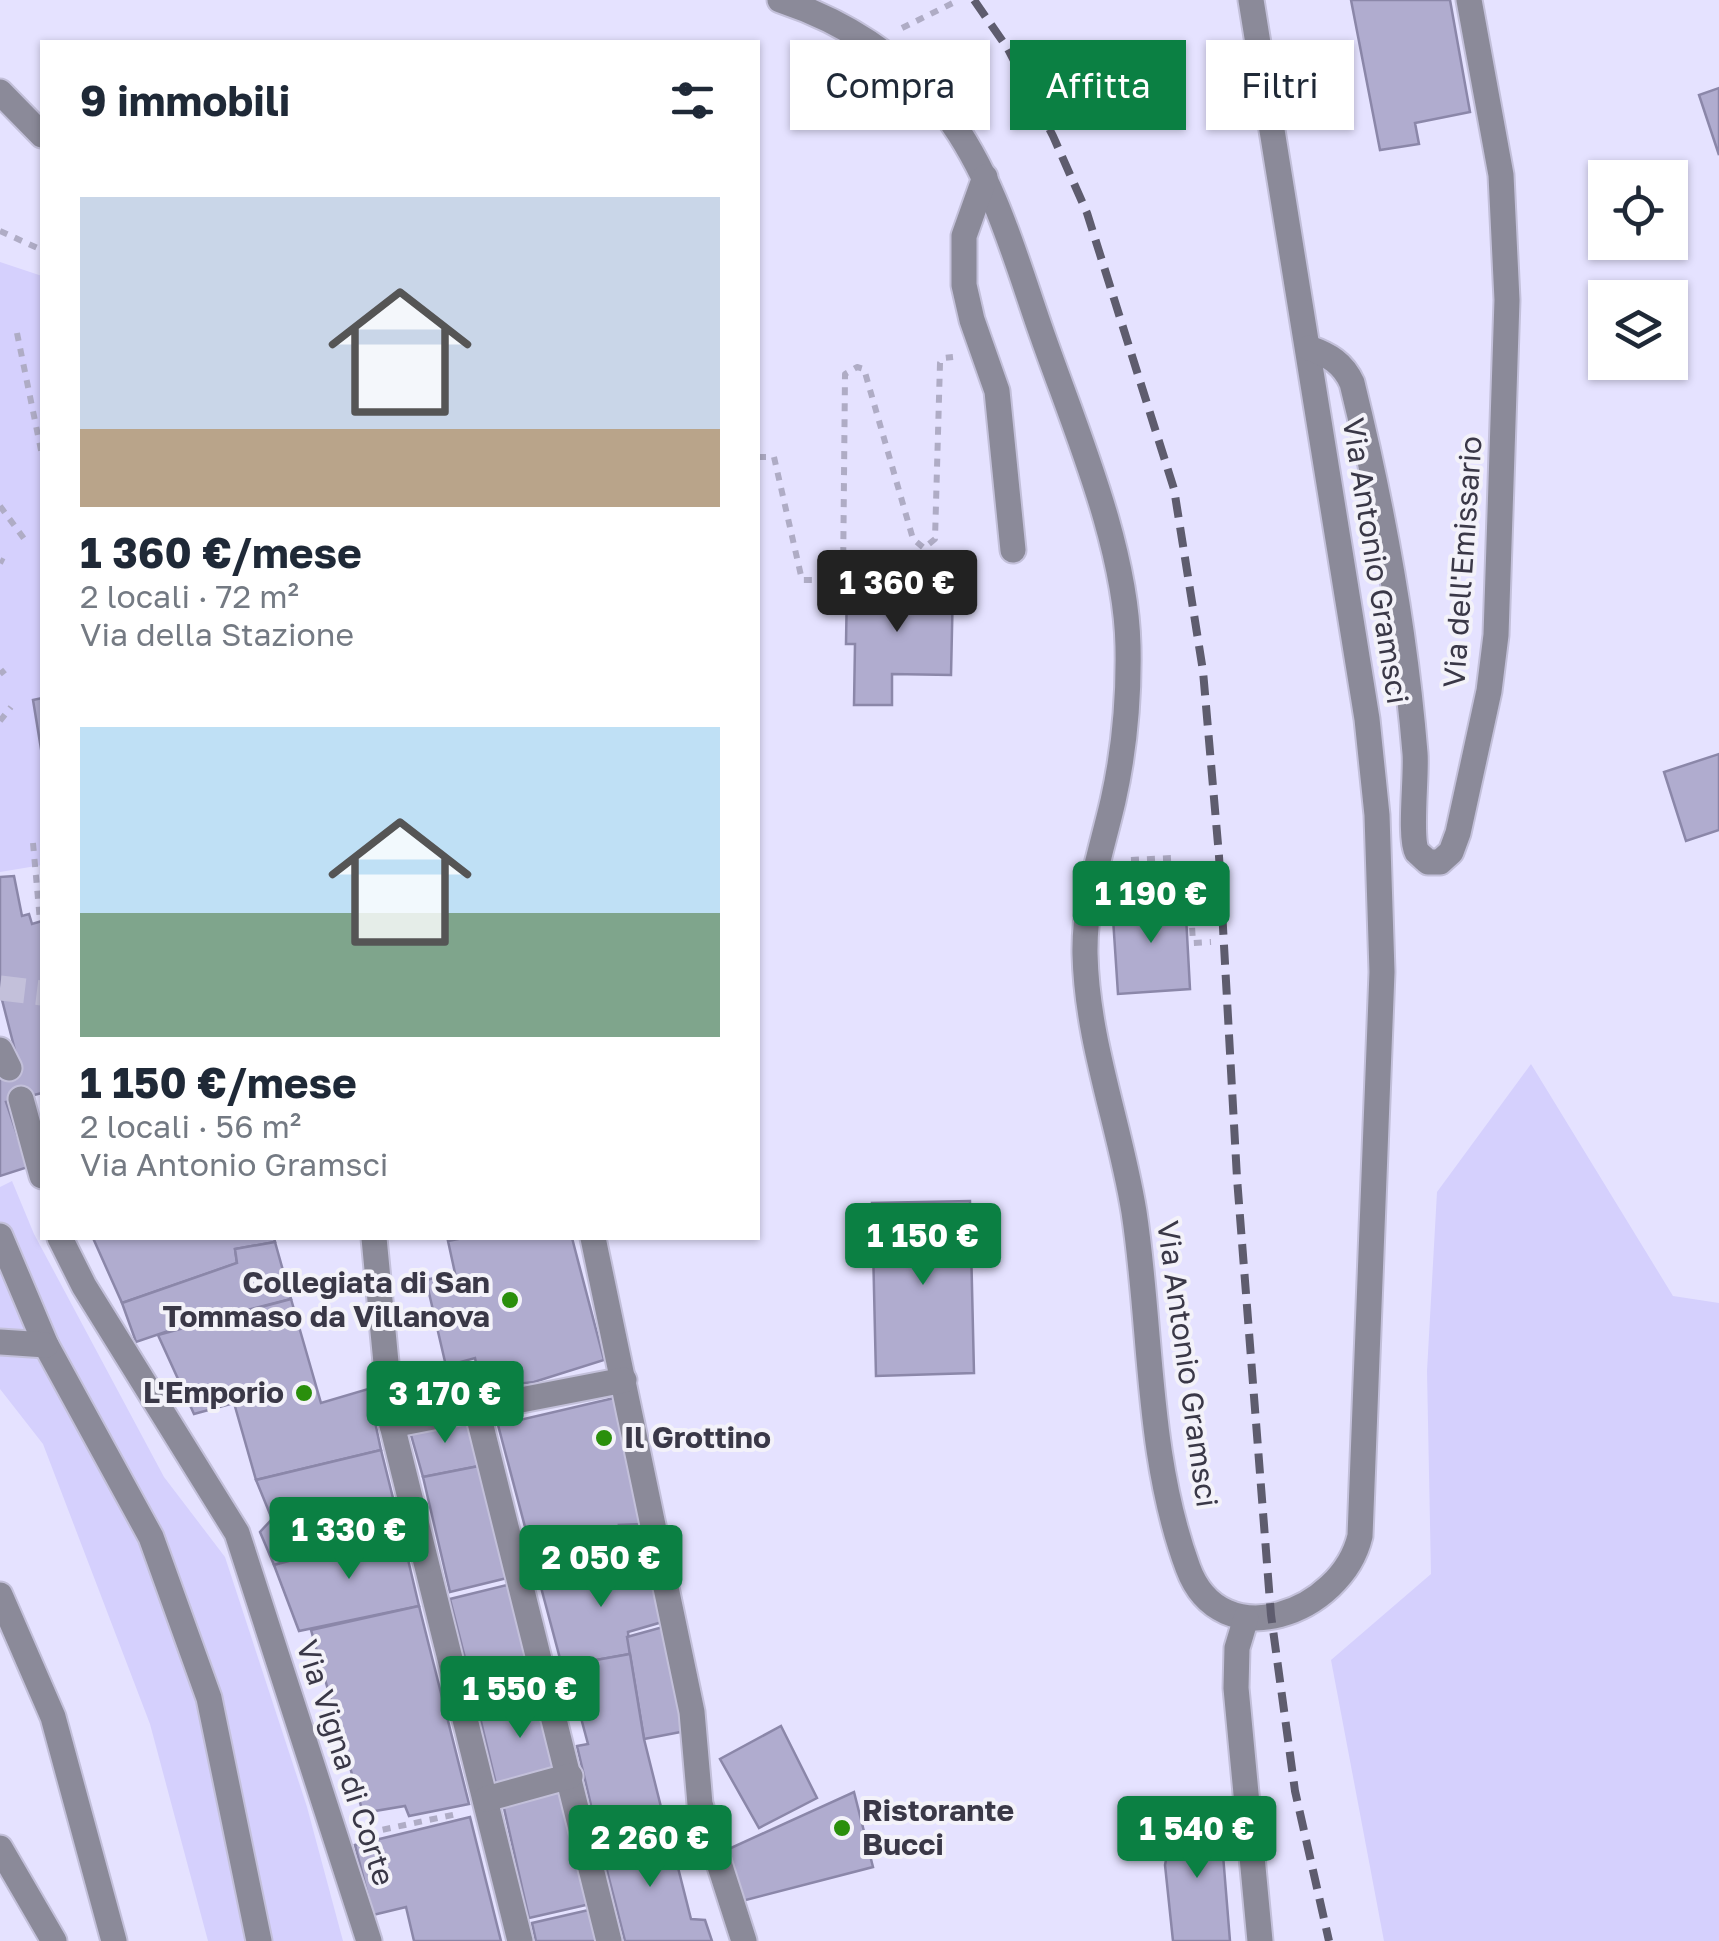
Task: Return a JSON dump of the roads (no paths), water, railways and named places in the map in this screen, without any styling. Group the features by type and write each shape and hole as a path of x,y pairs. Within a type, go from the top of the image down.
{"street":[{"name":"Via Antonio Gramsci","path":"780,0 826,17 871,43 908,73 938,105 985,177 1092,480 1122,585 1128,649 1124,724 1113,799 1092,874 1085,925 1090,1009 1132,1204 1156,1427 1168,1496 1196,1586 1217,1608 1246,1618 1313,1602 1348,1569 1360,1536 1382,972 1382,910 1368,720 1251,0"},
{"name":"Via dell'Emissario","path":"1308,348 1334,359 1352,383 1383,532 1406,676 1415,755 1414,839 1418,852 1428,862 1440,862 1451,852 1458,832 1489,691 1499,606 1502,526 1508,300 1504,216 1491,108 1469,0"},
{"path":"0,92 40,133"},
{"path":"985,177 964,236 964,284 997,391 1013,550"},
{"path":"20,1099 40,1169"},
{"path":"0,1236 46,1345 151,1537 209,1698 259,1941"},
{"name":"Via Vigna di Corte","path":"61,1240 84,1286 236,1533 369,1941"},
{"path":"374,1240 392,1425 520,1941"},
{"path":"593,1240 692,1712 700,1804 744,1941"},
{"path":"0,1342 46,1345"},
{"path":"392,1425 624,1380"},
{"path":"476,1410 609,1941"},
{"path":"0,1595 54,1716 114,1941"},
{"path":"1246,1618 1237,1648 1236,1688 1260,1941"},
{"path":"487,1803 570,1776"},
{"path":"0,1848 54,1941"}],"tunnel":[{"path":"0,988 40,993"}],"railway":[{"path":"974,0 1008,49 1087,213 1174,489 1203,671 1219,856 1237,1178 1271,1615 1295,1791 1329,1941"}],"place":[{"name":"Collegiata di San Tommaso da Villanova","path":"510,1300"},
{"name":"L'Emporio","path":"304,1393"},
{"name":"Il Grottino","path":"604,1438"},
{"name":"Ristorante Bucci","path":"842,1828"}]}
